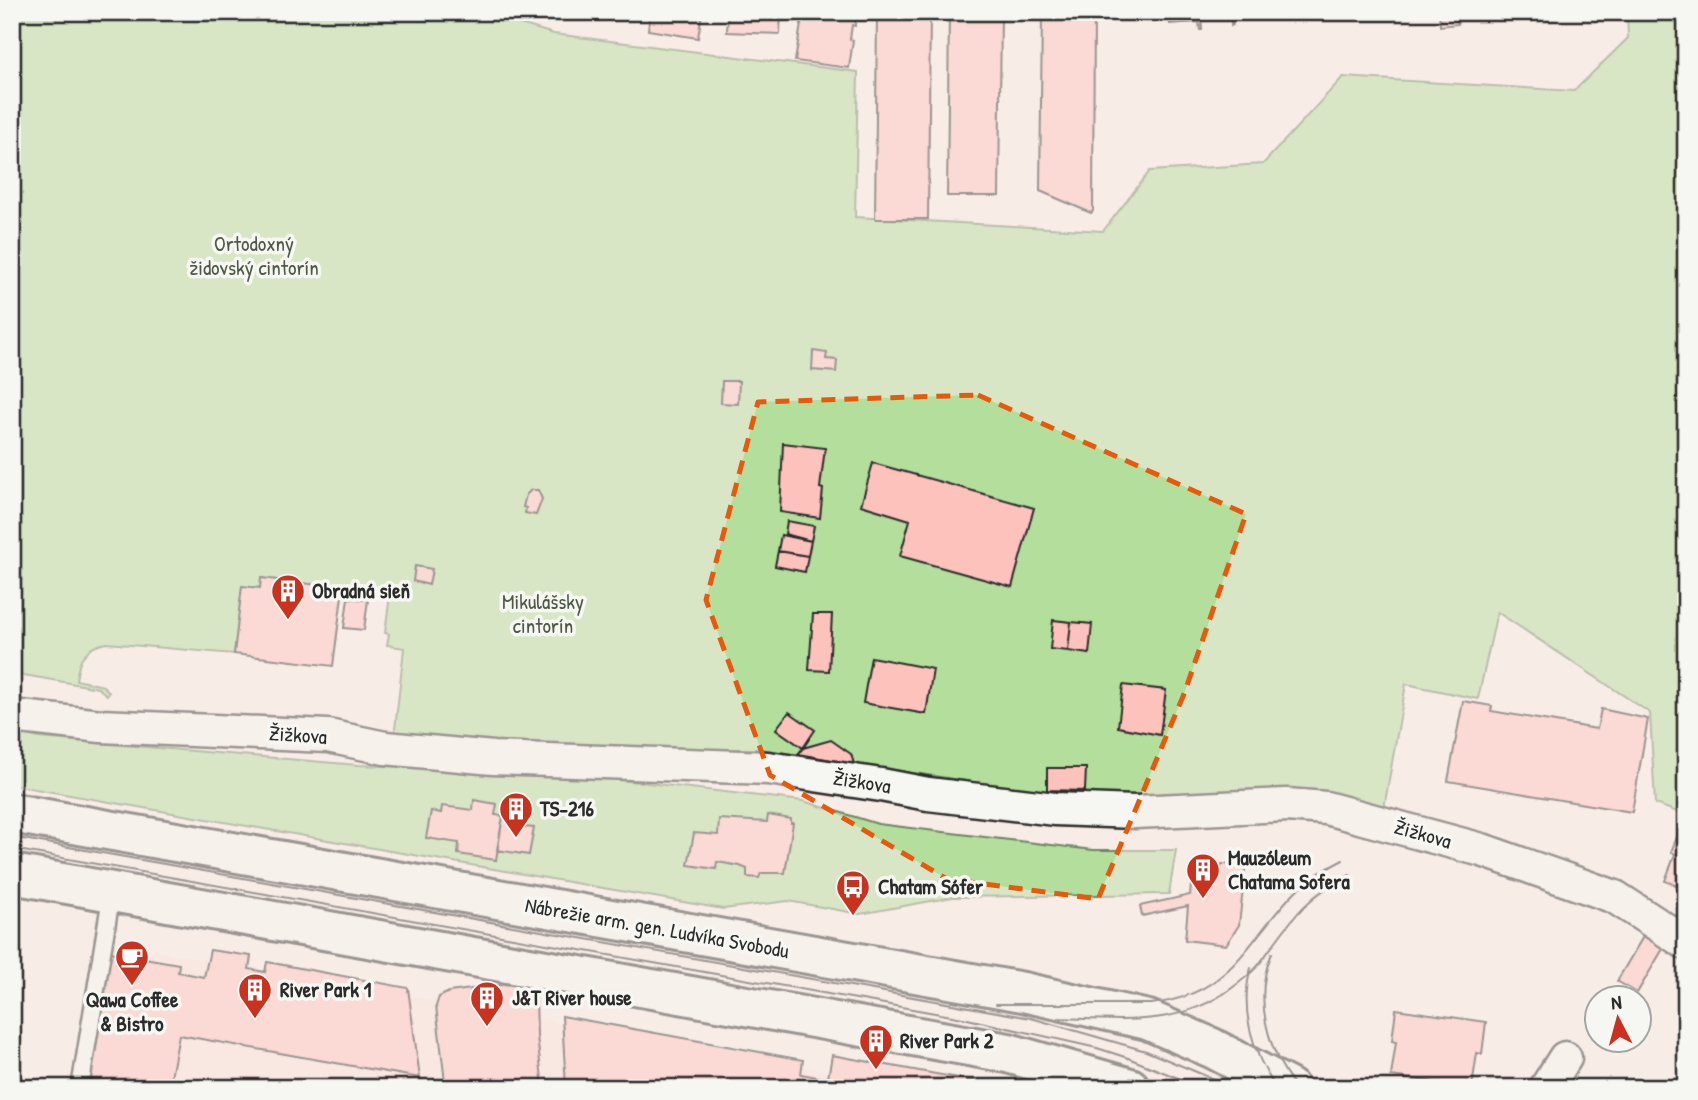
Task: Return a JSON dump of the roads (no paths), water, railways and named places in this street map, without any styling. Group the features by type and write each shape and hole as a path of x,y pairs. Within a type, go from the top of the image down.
{"main road":[{"name":"Nábrežie arm. gen. Ludvíka Svobodu","path":"12,813 933,975 1061,1000 1148,1020 1212,1048 1289,1088"},
{"path":"12,874 1008,1053 1130,1088"}],"street":[{"name":"Žižkova","path":"12,716 101,726 328,736 385,748 493,758 768,768 928,794 1055,809 1135,811 1286,806 1326,808 1482,850 1615,897 1686,943"},
{"path":"1546,1088 1565,1058"}],"lane":[{"path":"80,1088 112,891"}],"tram line":[{"path":"12,837 1031,1018 1146,1051 1235,1088"},
{"path":"12,849 963,1018 1097,1048 1203,1088"},
{"path":"996,1004 1151,1004 1199,991 1232,966 1302,885 1343,860"},
{"path":"1058,1018 1148,1019 1170,1016 1212,1001 1254,970 1309,902 1334,883 1350,875"},
{"path":"1272,953 1264,988 1266,1023 1278,1058 1297,1088"},
{"path":"1251,968 1247,999 1250,1031 1261,1061 1276,1088"}],"place":[{"name":"Obradná sieň","path":"288,621"},
{"name":"TS-216","path":"516,839"},
{"name":"Mauzóleum Chatama Sofera","path":"1203,900"},
{"name":"Chatam Sófer","path":"853,917"},
{"name":"Qawa Coffee & Bistro","path":"132,987"},
{"name":"River Park 1","path":"255,1020"},
{"name":"J&T River house","path":"487,1028"},
{"name":"River Park 2","path":"876,1071"}],"park label":[{"name":"Ortodoxný židovský cintorín","path":"254,256"},
{"name":"Mikulášsky cintorín","path":"543,614"}]}
